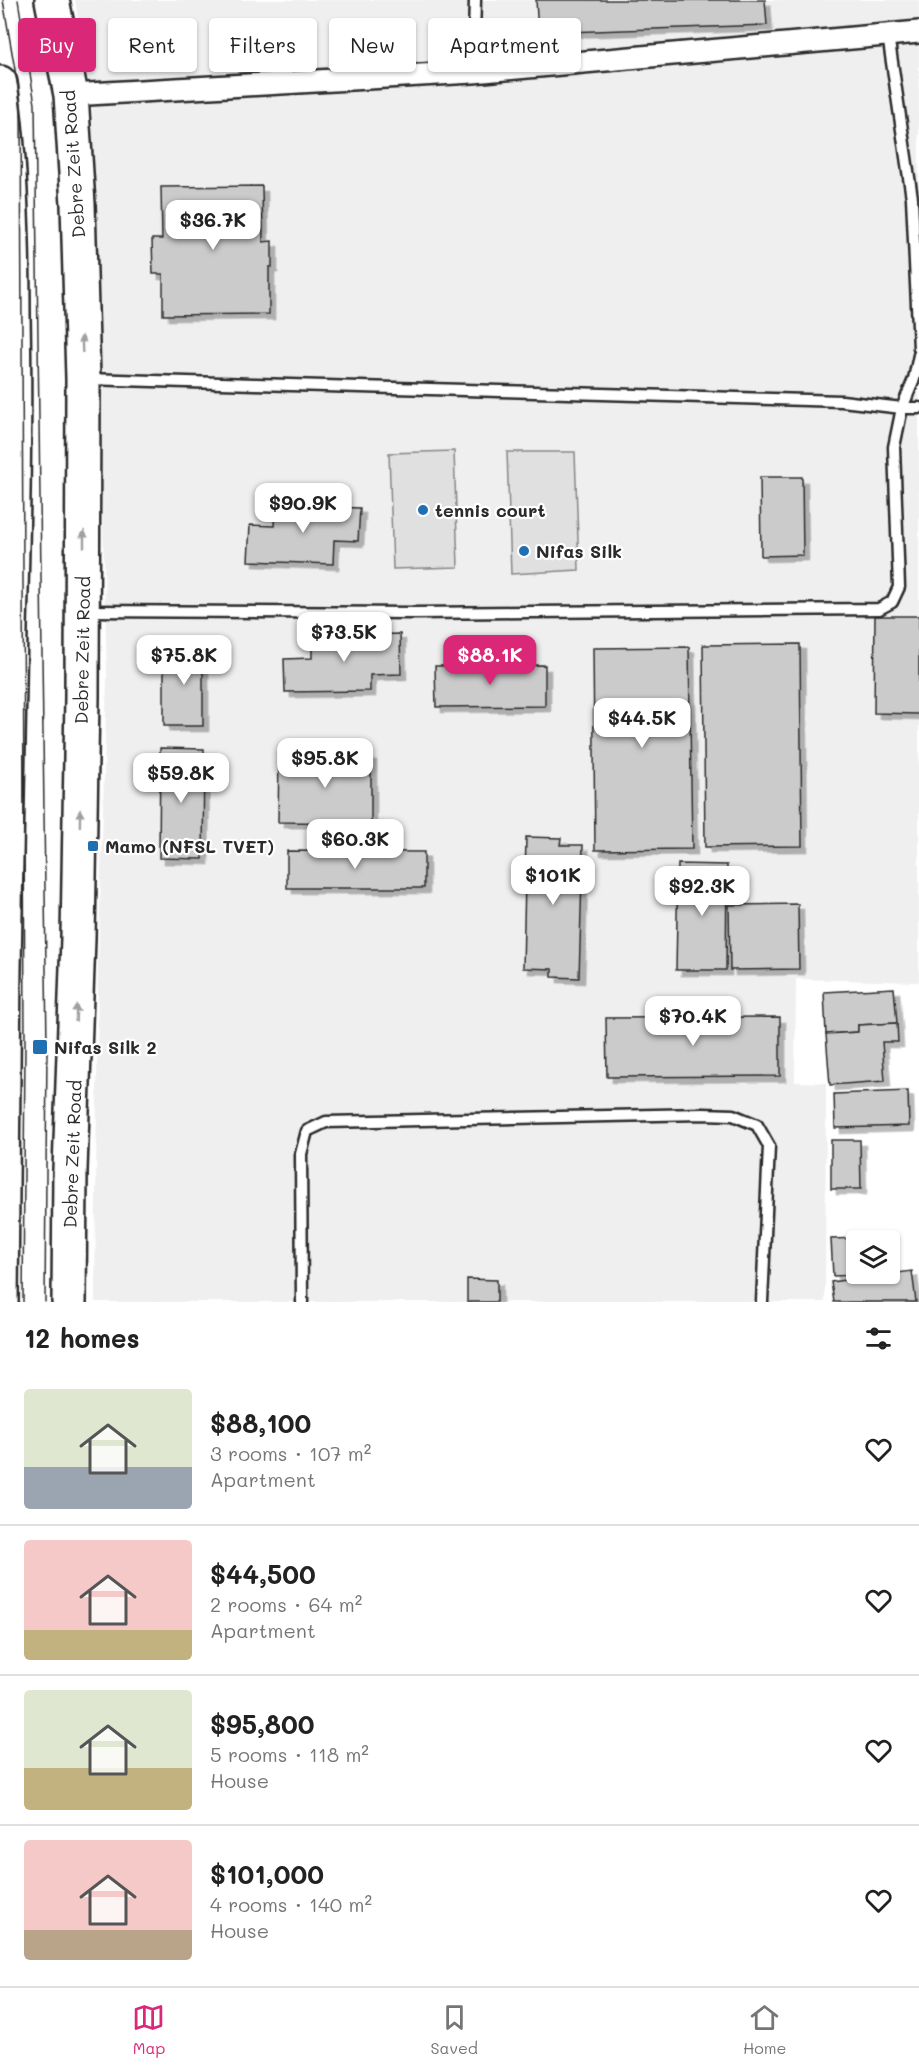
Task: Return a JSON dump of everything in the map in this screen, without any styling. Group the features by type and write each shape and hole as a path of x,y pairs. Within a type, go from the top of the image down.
{"main road":[{"name":"Debre Zeit Road","path":"52,0 71,95 78,204 83,379 83,611 69,1302"},
{"path":"0,83 5,120 5,195 15,436 5,854 1,1302"}],"street":[{"path":"581,62 919,32"},
{"path":"71,95 472,72"}],"lane":[{"path":"474,18 475,0"},
{"path":"888,35 912,198 919,348"},
{"path":"83,611 414,613 879,609 892,602 899,587 894,447 902,408 914,379 919,355"},
{"path":"83,379 842,401 919,408"},
{"path":"302,1302 301,1154 307,1131 326,1122 703,1114 734,1115 758,1125 769,1146 762,1302"}],"shaded area":[{"name":"Nifas Silk","path":"75,0 919,0 919,982 796,979 795,1082 826,1083 825,1302 95,1302 98,970 107,678 92,105 87,72 96,72 96,18 78,18"},
{"name":"tennis court","path":"454,451 458,567 393,569 389,453"},
{"path":"507,452 575,452 579,570 511,574"}],"building":[{"path":"536,0 765,0 767,25 581,31 581,18 537,18"},
{"path":"262,186 263,242 272,241 272,267 269,267 269,314 163,315 163,274 153,274 152,239 162,239 161,187"},
{"path":"760,477 802,477 803,555 761,556"},
{"path":"275,505 360,508 358,541 334,540 333,564 248,561 250,525 274,526"},
{"path":"875,616 919,616 919,714 874,713"},
{"path":"400,634 401,674 370,675 370,691 285,692 284,659 312,658 312,636"},
{"path":"800,644 802,846 705,847 703,645"},
{"path":"164,646 203,646 203,726 164,726"},
{"path":"689,647 692,849 595,850 593,648"},
{"path":"545,665 545,706 436,707 435,666"},
{"path":"160,748 204,749 203,859 159,858"},
{"path":"279,754 371,755 371,823 278,822"},
{"path":"526,837 561,838 560,845 583,845 579,978 552,977 552,969 523,968"},
{"path":"287,851 424,852 424,888 287,888"},
{"path":"678,864 727,865 726,970 676,970"},
{"path":"798,904 799,969 730,970 729,905"},
{"path":"894,988 897,1023 858,1025 858,1032 826,1034 824,992"},
{"path":"780,1017 780,1076 607,1077 606,1018"},
{"path":"897,1023 898,1042 882,1042 885,1081 830,1085 826,1034 858,1032 858,1025"},
{"path":"908,1091 909,1126 835,1128 834,1094"},
{"path":"831,1140 860,1140 861,1189 831,1189"},
{"path":"846,1238 846,1275 833,1276 831,1239"},
{"path":"912,1271 916,1302 834,1302 831,1282 846,1280 846,1284 900,1284 900,1273"},
{"path":"467,1279 497,1280 497,1302 467,1302"}],"tram line":[{"path":"3,0 21,105 25,1046 23,1302"},
{"path":"18,0 35,104 47,1048 45,1302"}],"place":[{"name":"tennis court","path":"423,510"},
{"name":"Nifas Silk","path":"524,551"},
{"name":"Mamo (NFSL TVET)","path":"93,846"},
{"name":"Nifas Silk 2","path":"40,1047"}]}
